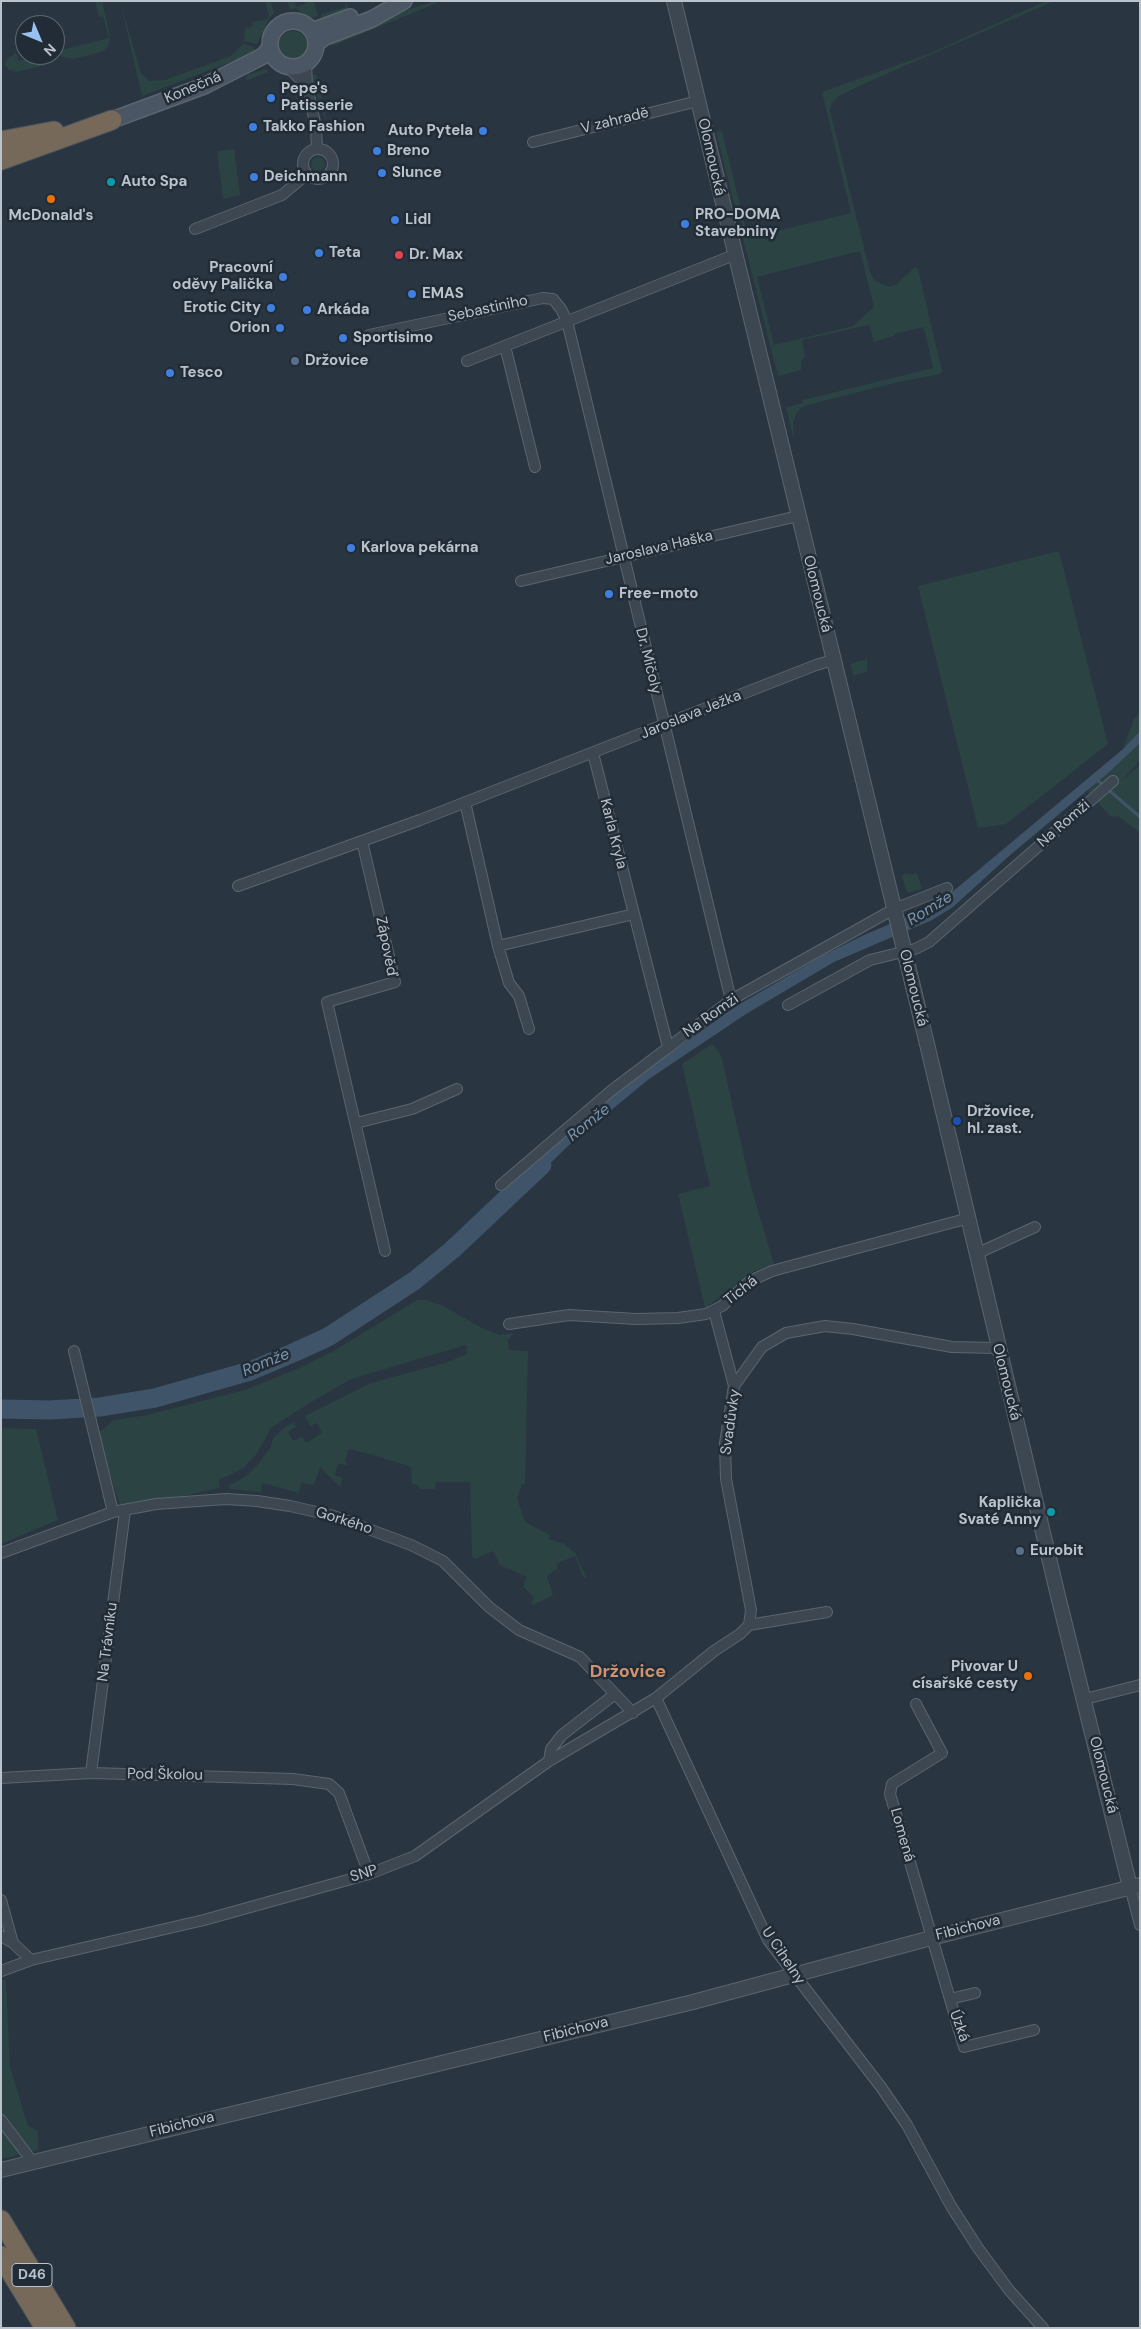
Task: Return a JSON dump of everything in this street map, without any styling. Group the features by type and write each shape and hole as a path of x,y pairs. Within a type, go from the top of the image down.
{"highway":[{"path":"1,160 112,120"},
{"path":"1,141 112,120"},
{"path":"1,173 87,129"},
{"name":"D46","path":"1,2220 66,2328"},
{"name":"D46","path":"1,2256 45,2328"}],"main road":[{"path":"314,37 403,1"},
{"path":"204,86 267,62 295,67 306,63 311,57 314,37 302,23 284,22 271,35 270,48 283,64"},
{"name":"Konečná","path":"112,120 204,86 263,56 270,48"}],"street":[{"name":"Olomoucká","path":"674,1 734,255 969,1218 998,1348 1085,1700 1135,1886"},
{"path":"306,63 307,86 316,127 317,149"},
{"path":"283,64 307,86"},
{"name":"V zahradě","path":"533,142 698,101"},
{"path":"317,149 325,150 331,155 333,168 328,176 314,179 306,174 304,160 309,152 317,149"},
{"path":"195,229 282,195 306,174"},
{"path":"467,361 734,255"},
{"name":"Sebastiniho","path":"369,335 543,298 557,302 567,322"},
{"name":"Dr. Mičoly","path":"567,322 730,1000"},
{"path":"505,346 535,467"},
{"name":"Jaroslava Haška","path":"521,581 798,516"},
{"name":"Jaroslava Ježka","path":"238,886 465,802 833,660"},
{"name":"Karla Kryla","path":"593,753 668,1047"},
{"name":"Na Romži","path":"788,1005 870,960 903,948 929,942 1113,781"},
{"path":"465,802 498,946 509,983 519,996 529,1029"},
{"name":"Zápověď","path":"362,841 396,982 327,1002 385,1251"},
{"name":"Na Romži","path":"501,1185 612,1090 730,1000 894,909 947,888"},
{"path":"498,946 634,914"},
{"path":"356,1123 412,1109 457,1089"},
{"name":"Tichá","path":"509,1324 570,1315 636,1319 678,1318 714,1311 750,1281 772,1270 969,1218"},
{"path":"976,1254 1035,1227"},
{"path":"714,1311 734,1386"},
{"name":"Svadůvky","path":"749,1625 751,1610 726,1479 725,1443 734,1386 754,1356 767,1343 786,1333 803,1328 838,1327 952,1347 998,1348"},
{"path":"74,1351 113,1512"},
{"name":"Gorkého","path":"1,1553 113,1512 156,1504 226,1499 290,1506 334,1516 411,1545 443,1561 489,1608 520,1630 580,1657 632,1713"},
{"name":"Na Trávníku","path":"91,1773 125,1511"},
{"path":"656,1698 714,1651 740,1634 749,1625 827,1612"},
{"path":"1085,1700 1140,1685"},
{"path":"549,1761 551,1750 562,1735 616,1694"},
{"name":"SNP","path":"1,1971 31,1960 204,1920 369,1874 416,1856 549,1761 656,1698"},
{"name":"U Cihelny","path":"656,1698 768,1940 881,2087 902,2117 951,2206 978,2248 1009,2290 1043,2328"},
{"name":"Lomená","path":"916,1704 942,1753 892,1784 890,1794 931,1938"},
{"name":"Pod Školou","path":"1,1778 91,1773 293,1779 329,1784 339,1793 369,1874"},
{"path":"1135,1886 1140,1926"},
{"name":"Fibichova","path":"1,2170 693,2002 1135,1886"},
{"path":"1,1900 14,1943"},
{"path":"1,1936 14,1943 31,1960"},
{"name":"Úzká","path":"931,1938 964,2047 1034,2030"},
{"path":"950,1999 975,1993"},
{"path":"1,2120 26,2163"}],"green space":[{"path":"95,1 102,1 110,35 108,47 101,52 73,59 65,58 65,49 109,38 103,16 99,17"},
{"path":"120,1 141,73 149,81 165,80 231,56 243,44 252,46 257,52 142,96"},
{"path":"265,1 271,1 274,14 270,17 257,44 244,41 245,29 253,26 252,22 268,19"},
{"path":"287,1 294,1 297,7 305,4 306,1 314,1 318,16 310,18 296,8 290,10"},
{"path":"345,1 349,11 322,22 321,14 346,7"},
{"path":"435,1 437,3 332,46 329,40 391,15"},
{"path":"1046,1 1054,1 868,82 839,96 832,103 830,110 870,272 875,281 890,287 897,284 915,267 918,269 942,371 940,374 898,382 804,406 797,412 793,422 794,441 786,407 803,403 803,400 933,368 924,327 894,334 894,336 874,342 869,325 802,340 805,356 801,361 801,370 778,376 716,132 722,131 748,238 851,213 822,92 928,54","holes":["860,251 874,307 853,326 774,345 757,277"]},
{"path":"275,19 274,27 262,50 260,45 271,21"},
{"path":"293,31 303,35 307,45 303,55 293,59 283,55 279,45 283,35"},
{"path":"15,54 15,65 46,65 16,72 9,70 5,65 7,59"},
{"path":"266,69 268,72 246,81 247,75"},
{"path":"311,75 317,75 327,123 321,109"},
{"path":"296,80 301,105 304,115 290,85"},
{"path":"234,149 240,195 223,199 217,151"},
{"path":"315,157 321,157 325,164 321,171 315,171 311,167 311,161"},
{"path":"1059,551 1108,744 1006,824 978,828 918,586"},
{"path":"867,659 867,672 853,676 852,663"},
{"path":"1140,712 1140,731 1123,749 1134,719"},
{"path":"1140,743 1140,760 1122,781 1140,765 1140,833 1118,816 1111,817 1087,791"},
{"path":"908,873 909,875 917,873 922,889 909,893 906,891 902,875"},
{"path":"712,1044 721,1055 751,1187 774,1264 754,1271 705,1308 678,1194 710,1186 682,1064"},
{"path":"417,1300 427,1300 443,1306 482,1328 500,1335 514,1333 508,1339 509,1350 528,1351 525,1484 522,1484 517,1498 525,1522 550,1535 549,1539 564,1544 575,1553 587,1579 583,1577 575,1556 556,1564 558,1568 547,1576 553,1595 533,1605 531,1603 534,1598 523,1586 527,1577 500,1565 493,1551 475,1559 472,1557 470,1482 436,1482 435,1489 419,1489 418,1485 412,1484 411,1467 373,1455 349,1449 345,1462 347,1465 338,1464 335,1475 343,1478 340,1487 320,1467 314,1485 301,1483 299,1493 262,1483 261,1492 231,1489 228,1486 245,1477 259,1463 270,1448 274,1437 285,1427 294,1422 296,1427 288,1432 293,1441 302,1437 306,1443 322,1433 317,1423 310,1426 305,1416 371,1383 448,1362 467,1354 466,1345 351,1379 271,1428 258,1452 244,1468 219,1480 220,1488 167,1499 120,1505 97,1434 114,1420 147,1415 245,1390 304,1366 335,1350"},
{"path":"1,1428 36,1429 58,1520 1,1544"},
{"path":"1,1980 6,1980 10,2067 28,2126 38,2131 38,2150 1,2159"}],"water":[{"path":"1140,731 1140,743 953,907 932,920 834,962 746,1014 649,1079 569,1145 528,1185 520,1177 584,1118 637,1077 733,1008 822,956 864,935 930,907 957,888 1123,749"}],"waterway":[{"path":"1097,780 1140,817"},
{"name":"Romže","path":"1,1409 50,1410 100,1407 155,1398 250,1371 295,1352 328,1337 414,1281 452,1250 542,1165"}],"place":[{"name":"Pepe's Patisserie","path":"271,98"},
{"name":"Takko Fashion","path":"253,127"},
{"name":"Auto Pytela","path":"483,131"},
{"name":"Breno","path":"377,151"},
{"name":"Slunce","path":"382,173"},
{"name":"Deichmann","path":"254,177"},
{"name":"Auto Spa","path":"111,182"},
{"name":"McDonald's","path":"51,199"},
{"name":"Lidl","path":"395,220"},
{"name":"PRO-DOMA Stavebniny","path":"685,224"},
{"name":"Teta","path":"319,253"},
{"name":"Dr. Max","path":"399,255"},
{"name":"Pracovní oděvy Palička","path":"283,277"},
{"name":"EMAS","path":"412,294"},
{"name":"Erotic City","path":"271,308"},
{"name":"Arkáda","path":"307,310"},
{"name":"Orion","path":"280,328"},
{"name":"Sportisimo","path":"343,338"},
{"name":"Držovice","path":"295,361"},
{"name":"Tesco","path":"170,373"},
{"name":"Karlova pekárna","path":"351,548"},
{"name":"Free-moto","path":"609,594"},
{"name":"Držovice, hl. zast.","path":"957,1121"},
{"name":"Kaplička Svaté Anny","path":"1051,1512"},
{"name":"Eurobit","path":"1020,1551"},
{"name":"Pivovar U císařské cesty","path":"1028,1676"}],"district":[{"name":"Držovice","path":"628,1672"}]}
